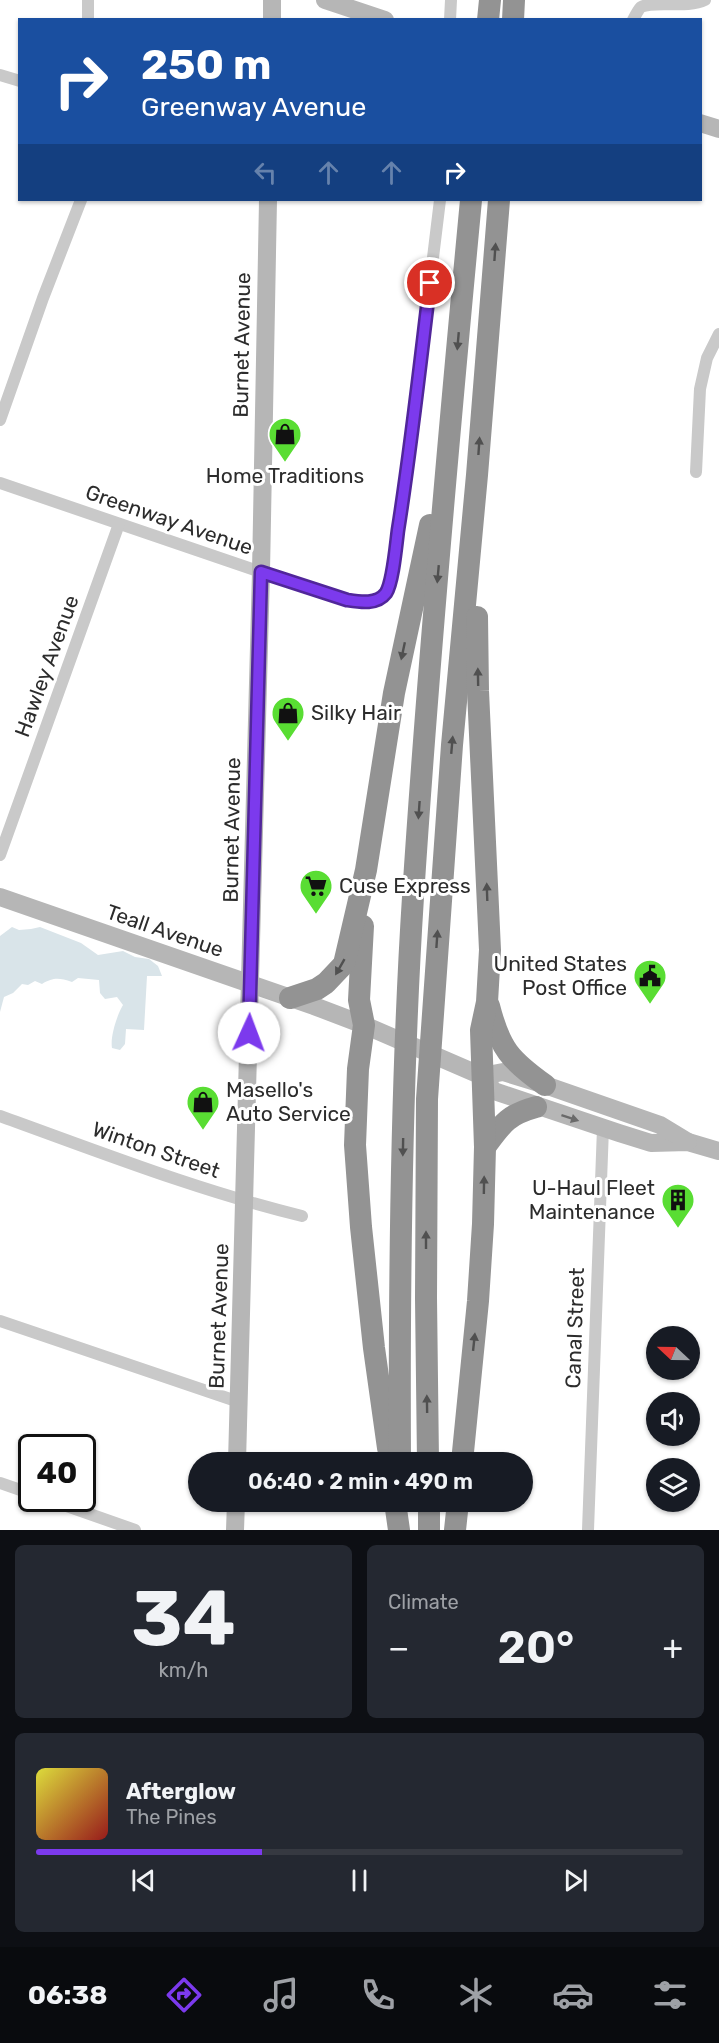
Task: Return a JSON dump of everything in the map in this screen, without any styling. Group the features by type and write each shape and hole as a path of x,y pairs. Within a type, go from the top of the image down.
{"highway":[{"path":"488,18 489,0"},
{"path":"513,18 514,0"},
{"path":"400,1452 399,1314 412,898 449,432 471,201"},
{"path":"428,1452 427,1098 452,745 499,201"},
{"path":"290,998 317,989 344,964 366,870 394,693 449,432"},
{"path":"463,1452 478,1301 484,1147 482,1030 487,1002 490,950 477,647 477,475"},
{"path":"366,870 360,1000 364,1025 358,1069 355,1145 374,1348 389,1452"},
{"path":"487,1002 495,1032 504,1048 525,1070 545,1085"},
{"path":"484,1147 504,1120 536,1107"},
{"path":"399,1512 400,1530"},
{"path":"429,1512 429,1530"},
{"path":"455,1530 457,1512"}],"street":[{"path":"88,0 88,18"},
{"path":"272,18 273,0"},
{"path":"325,0 379,18"},
{"path":"450,18 451,0"},
{"path":"634,18 641,6 651,2 697,4 705,0"},
{"path":"0,75 18,80"},
{"path":"702,124 719,129"},
{"path":"0,420 81,201"},
{"name":"Burnet Avenue","path":"237,1452 261,572 268,201"},
{"name":"Greenway Avenue","path":"0,483 347,600 368,603 380,598 386,592 392,574 404,496 440,201"},
{"path":"696,472 700,389 707,358 719,334"},
{"name":"Hawley Avenue","path":"0,855 119,524"},
{"name":"Teall Avenue","path":"0,897 364,1025 482,1076 494,1091 536,1107 651,1143 688,1142 719,1150"},
{"name":"Teall Avenue","path":"482,1076 503,1072 545,1085 660,1125 688,1142"},
{"name":"Winton Street","path":"0,1116 194,1185 302,1216"},
{"name":"Canal Street","path":"588,1530 603,1128"},
{"path":"0,1321 239,1402"},
{"path":"0,1483 18,1489"},
{"path":"84,1512 135,1530"},
{"path":"236,1512 236,1530"}],"shaded area":[{"path":"12,927 19,930 40,927 81,943 98,955 123,951 135,957 149,959 158,966 162,976 147,976 144,1030 126,1029 125,1044 120,1050 112,1048 118,1014 123,1005 117,997 105,999 100,993 99,980 78,978 72,982 57,979 42,984 35,981 28,985 22,984 13,993 4,997 0,1012 0,936"}],"place":[{"name":"Home Traditions","path":"285,463"},
{"name":"Silky Hair","path":"288,742"},
{"name":"Cuse Express","path":"316,915"},
{"name":"United States Post Office","path":"650,1005"},
{"name":"Masello's Auto Service","path":"203,1131"},
{"name":"U-Haul Fleet Maintenance","path":"678,1229"}],"route":[{"path":"249,1033 261,572 347,600 368,603 380,598 386,592 392,574 404,496 430,283"}]}
